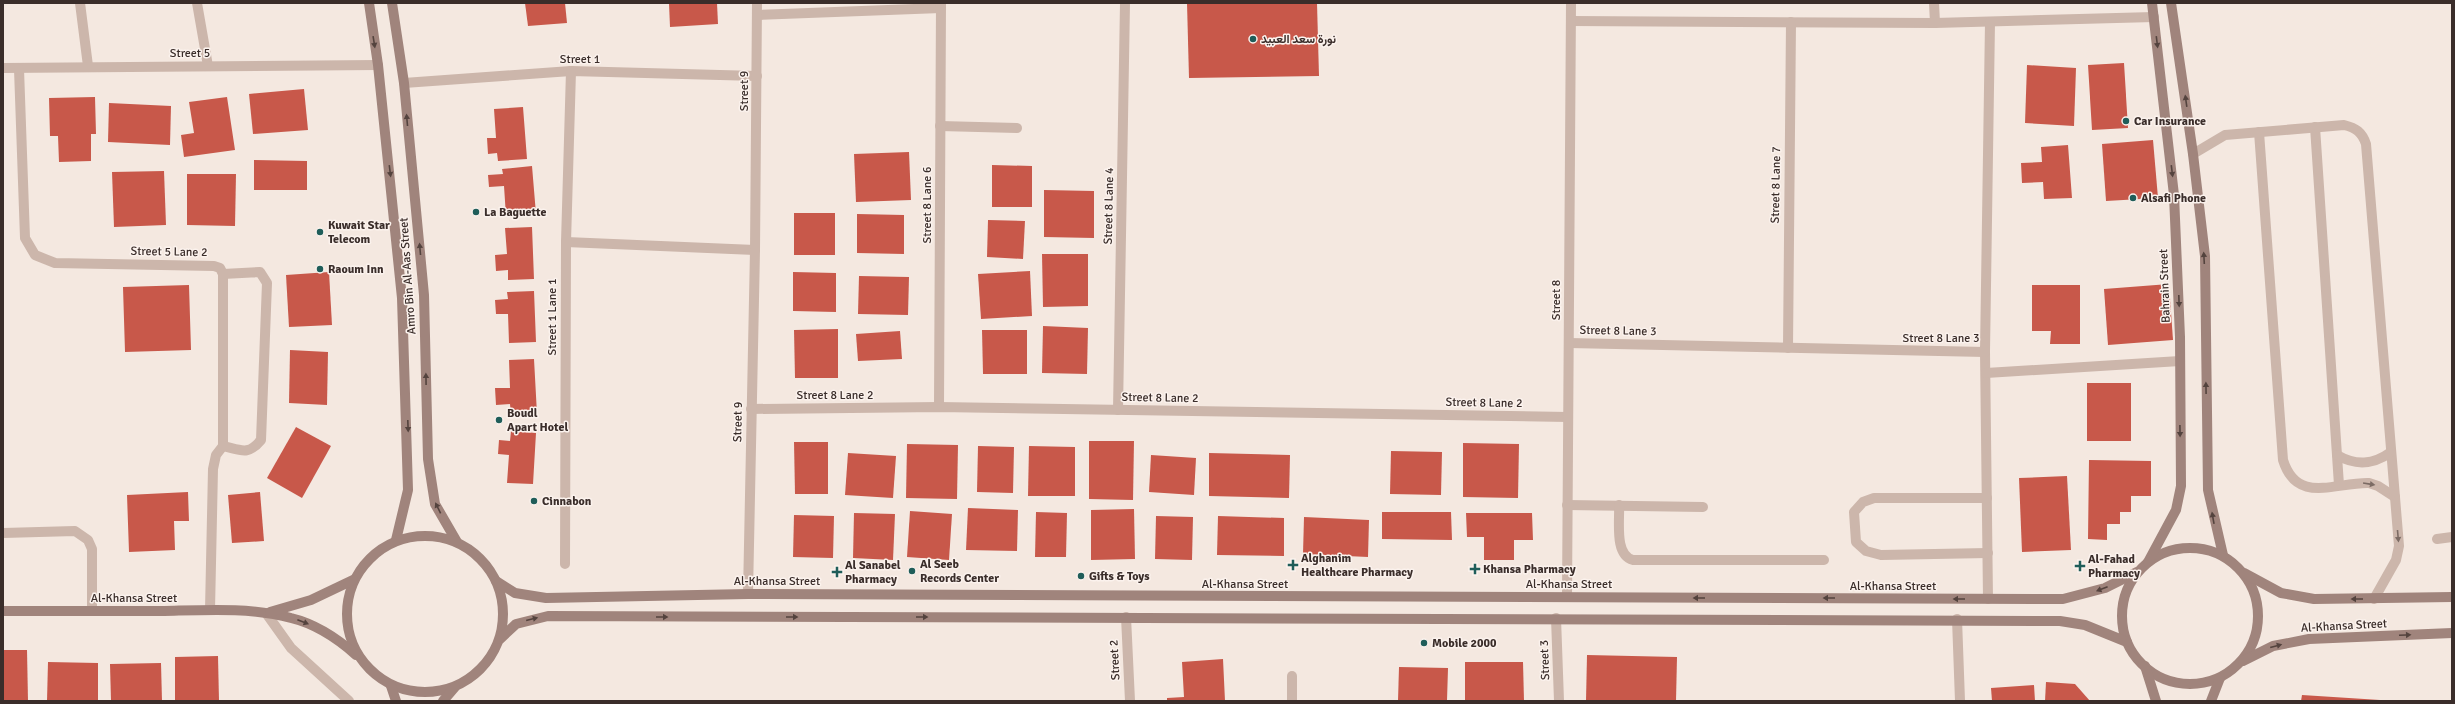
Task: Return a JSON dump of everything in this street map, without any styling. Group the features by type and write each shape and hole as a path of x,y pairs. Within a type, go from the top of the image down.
{"street":[{"path":"80,3 88,66"},
{"path":"197,3 208,66"},
{"name":"Amro Bin Al-Aas Street","path":"369,3 378,65 402,298 406,372 408,490 396,540"},
{"name":"Amro Bin Al-Aas Street","path":"392,3 404,83 424,295 428,459 435,504 456,542"},
{"name":"Street 9","path":"748,594 755,250 757,3"},
{"name":"Street 8 Lane 4","path":"1118,410 1125,3"},
{"name":"Street 8","path":"1567,597 1571,3"},
{"path":"1934,3 1935,23"},
{"name":"Bahrain Street","path":"2148,562 2176,510 2181,486 2180,361 2174,194 2152,3"},
{"path":"2171,3 2194,154 2205,256 2208,490 2223,555"},
{"path":"757,15 941,6"},
{"name":"Street 8 Lane 6","path":"939,407 941,6"},
{"path":"1571,21 1935,23 2154,17"},
{"name":"Street 8 Lane 7","path":"1788,348 1791,22"},
{"name":"Street 8 Lane 3","path":"1569,343 1985,352 1990,22"},
{"name":"Street 5","path":"3,68 19,69 88,66 378,65"},
{"name":"Street 5 Lane 2","path":"19,69 25,238 35,255 55,263 214,266 220,268 223,274"},
{"name":"Street 1","path":"404,83 571,71 757,76"},
{"name":"Street 1 Lane 1","path":"565,564 566,242 571,71"},
{"path":"2194,154 2225,135 2344,124 2358,130 2366,144 2395,497 2398,552 2374,600"},
{"path":"940,126 1018,128"},
{"path":"2315,127 2339,485"},
{"path":"2259,132 2283,460 2290,476 2300,485 2310,489 2369,483 2378,486 2395,497"},
{"path":"566,242 755,250"},
{"path":"210,610 213,469 216,455 223,446 223,274 260,272 267,283 261,440 254,449 245,451 223,446"},
{"path":"1985,352 1988,599"},
{"path":"1986,373 2180,361"},
{"name":"Street 8 Lane 2","path":"751,408 939,407 1568,417"},
{"path":"2337,455 2359,464 2376,461 2391,452"},
{"path":"1987,498 1874,498 1863,502 1854,512 1856,542 1866,551 1881,555 1988,553"},
{"path":"1568,505 1703,507"},
{"path":"1619,505 1621,550 1627,559 1824,560"},
{"path":"3,533 75,531 88,540 92,549 92,611"},
{"path":"416,535 437,536 456,542 480,558 496,581 502,600 504,620 500,639 493,655 483,668 470,679 455,687 423,693 391,686 373,674 359,658 348,633 346,606 353,580 371,556 396,540 416,535"},
{"path":"2437,539 2452,538"},
{"path":"2184,547 2204,548 2223,555 2244,572 2254,589 2259,608 2258,628 2252,646 2241,662 2220,678 2201,684 2180,683 2161,677 2145,666 2127,642 2122,624 2122,606 2127,588 2137,572 2148,562 2165,552 2184,547"},
{"name":"Al-Khansa Street","path":"496,581 515,593 546,598 748,594 2063,599 2085,595 2105,588 2137,572"},
{"name":"Al-Khansa Street","path":"2244,572 2281,593 2314,599 2374,600 2452,597"},
{"name":"Al-Khansa Street","path":"266,613 311,600 353,580"},
{"name":"Al-Khansa Street","path":"3,611 210,610 266,613 292,618 316,627 339,640 359,658"},
{"path":"266,613 291,648 349,701"},
{"path":"500,639 516,624 548,616 1126,617 1957,619 2060,621 2085,625 2127,642"},
{"name":"Street 2","path":"1126,617 1130,701"},
{"name":"Street 3","path":"1556,618 1559,701"},
{"path":"1957,619 1960,701"},
{"name":"Al-Khansa Street","path":"2241,662 2272,646 2309,639 2452,633"},
{"path":"2145,666 2156,701"},
{"path":"1292,676 1292,701"},
{"path":"2211,701 2220,678"},
{"path":"391,686 396,701"},
{"path":"443,701 455,687"}],"building":[{"path":"525,3 565,3 567,23 528,26"},
{"path":"669,3 717,3 718,24 670,27"},
{"name":"نورة سعد العبيد","path":"1187,3 1317,3 1319,76 1189,78"},
{"path":"2124,63 2128,128 2092,130 2088,65"},
{"path":"2027,65 2076,68 2074,126 2025,123"},
{"path":"304,89 308,130 253,134 249,94"},
{"path":"95,97 96,134 91,134 91,161 59,162 58,136 50,136 49,98"},
{"path":"227,97 235,150 184,157 181,135 194,133 189,102"},
{"path":"109,103 171,106 170,145 108,142"},
{"path":"523,107 527,159 498,161 497,153 488,154 487,138 496,138 494,109"},
{"path":"2153,140 2158,198 2106,201 2102,144"},
{"path":"2068,145 2072,198 2044,199 2043,182 2022,183 2021,163 2042,162 2041,147"},
{"path":"909,152 911,200 856,202 854,154"},
{"path":"254,160 307,161 307,190 254,190"},
{"path":"992,165 1032,166 1032,207 992,207"},
{"path":"532,166 536,214 506,216 504,186 489,187 488,175 503,174 502,169"},
{"path":"164,171 166,225 114,227 112,172"},
{"path":"187,174 236,174 235,226 187,225"},
{"path":"1044,190 1094,191 1094,238 1044,237"},
{"path":"794,213 835,213 835,255 794,255"},
{"path":"857,214 904,215 904,254 857,253"},
{"path":"988,220 1025,221 1023,259 987,257"},
{"path":"532,227 534,279 508,280 508,270 496,271 495,255 507,254 505,228"},
{"path":"1042,254 1088,254 1088,306 1043,307"},
{"path":"1030,271 1032,316 981,319 978,274"},
{"path":"329,272 332,325 289,327 286,275"},
{"path":"793,272 836,273 836,312 793,311"},
{"path":"859,276 909,277 908,315 858,314"},
{"path":"2169,284 2173,340 2108,345 2104,289"},
{"path":"189,285 191,350 125,352 123,287"},
{"path":"2032,285 2080,285 2080,344 2050,344 2051,331 2032,331"},
{"path":"534,291 536,342 509,343 508,314 496,314 495,300 508,299 507,292"},
{"path":"1043,326 1088,328 1087,374 1042,373"},
{"path":"838,329 838,378 795,378 794,330"},
{"path":"982,330 1027,330 1027,374 983,374"},
{"path":"900,331 902,359 858,361 856,334"},
{"path":"290,350 328,352 327,405 289,403"},
{"path":"534,359 537,414 511,415 510,404 496,405 495,388 510,388 509,360"},
{"path":"2087,383 2131,383 2131,441 2087,441"},
{"path":"296,427 331,446 302,498 267,478"},
{"path":"511,431 536,433 533,484 507,483 509,455 498,454 499,440 510,441"},
{"path":"1089,441 1134,441 1133,500 1089,499"},
{"path":"794,442 828,442 828,494 795,494"},
{"path":"1463,443 1519,444 1518,498 1463,497"},
{"path":"907,444 958,445 957,499 906,498"},
{"path":"978,446 1014,447 1013,493 977,492"},
{"path":"1029,446 1075,447 1075,496 1028,496"},
{"path":"1391,451 1442,452 1441,495 1390,494"},
{"path":"848,453 896,456 893,498 845,495"},
{"path":"1209,453 1290,455 1289,498 1209,496"},
{"path":"1151,455 1196,458 1194,495 1149,492"},
{"path":"2089,460 2151,461 2151,496 2131,496 2131,512 2120,512 2120,524 2107,524 2107,540 2088,539"},
{"path":"2067,476 2071,550 2022,552 2019,478"},
{"path":"188,492 189,521 174,521 175,550 129,552 127,495"},
{"path":"260,492 264,541 232,543 228,495"},
{"path":"968,508 1018,510 1017,551 966,550"},
{"path":"1134,509 1135,559 1091,560 1091,510"},
{"path":"910,511 952,514 949,560 907,557"},
{"path":"1036,512 1067,513 1066,557 1035,557"},
{"path":"1382,512 1451,512 1452,540 1382,539"},
{"path":"854,513 895,514 893,560 853,558"},
{"path":"1466,513 1532,513 1533,540 1514,540 1514,560 1484,560 1484,537 1467,537"},
{"path":"794,515 834,516 833,558 793,557"},
{"path":"1156,516 1193,517 1192,560 1155,559"},
{"path":"1218,516 1284,518 1284,556 1217,555"},
{"path":"1304,517 1369,520 1368,557 1303,554"},
{"path":"3,650 27,650 28,701 3,701"},
{"path":"1587,655 1677,657 1676,701 1586,701"},
{"path":"218,656 219,701 175,701 175,657"},
{"path":"1223,659 1225,701 1167,701 1167,698 1184,697 1182,662"},
{"path":"48,662 98,663 98,701 47,701"},
{"path":"1465,662 1523,662 1524,701 1465,701"},
{"path":"161,663 162,701 111,701 110,664"},
{"path":"1399,667 1448,668 1447,701 1398,701"},
{"path":"2046,682 2075,684 2090,701 2045,701"},
{"path":"2034,685 2035,701 1992,701 1991,688"},
{"path":"2302,695 2380,700 2380,701 2301,701"}],"place":[{"name":"نورة سعد العبيد","path":"1253,39"},
{"name":"Car Insurance","path":"2126,121"},
{"name":"Alsafi Phone","path":"2133,198"},
{"name":"La Baguette","path":"476,212"},
{"name":"Kuwait Star Telecom","path":"320,232"},
{"name":"Raoum Inn","path":"320,269"},
{"name":"Boudl Apart Hotel","path":"499,420"},
{"name":"Cinnabon","path":"534,501"},
{"name":"Alghanim Healthcare Pharmacy","path":"1293,565"},
{"name":"Al-Fahad Pharmacy","path":"2080,566"},
{"name":"Khansa Pharmacy","path":"1475,569"},
{"name":"Al Seeb Records Center","path":"912,571"},
{"name":"Al Sanabel Pharmacy","path":"837,572"},
{"name":"Gifts & Toys","path":"1081,576"},
{"name":"Mobile 2000","path":"1424,643"}]}
